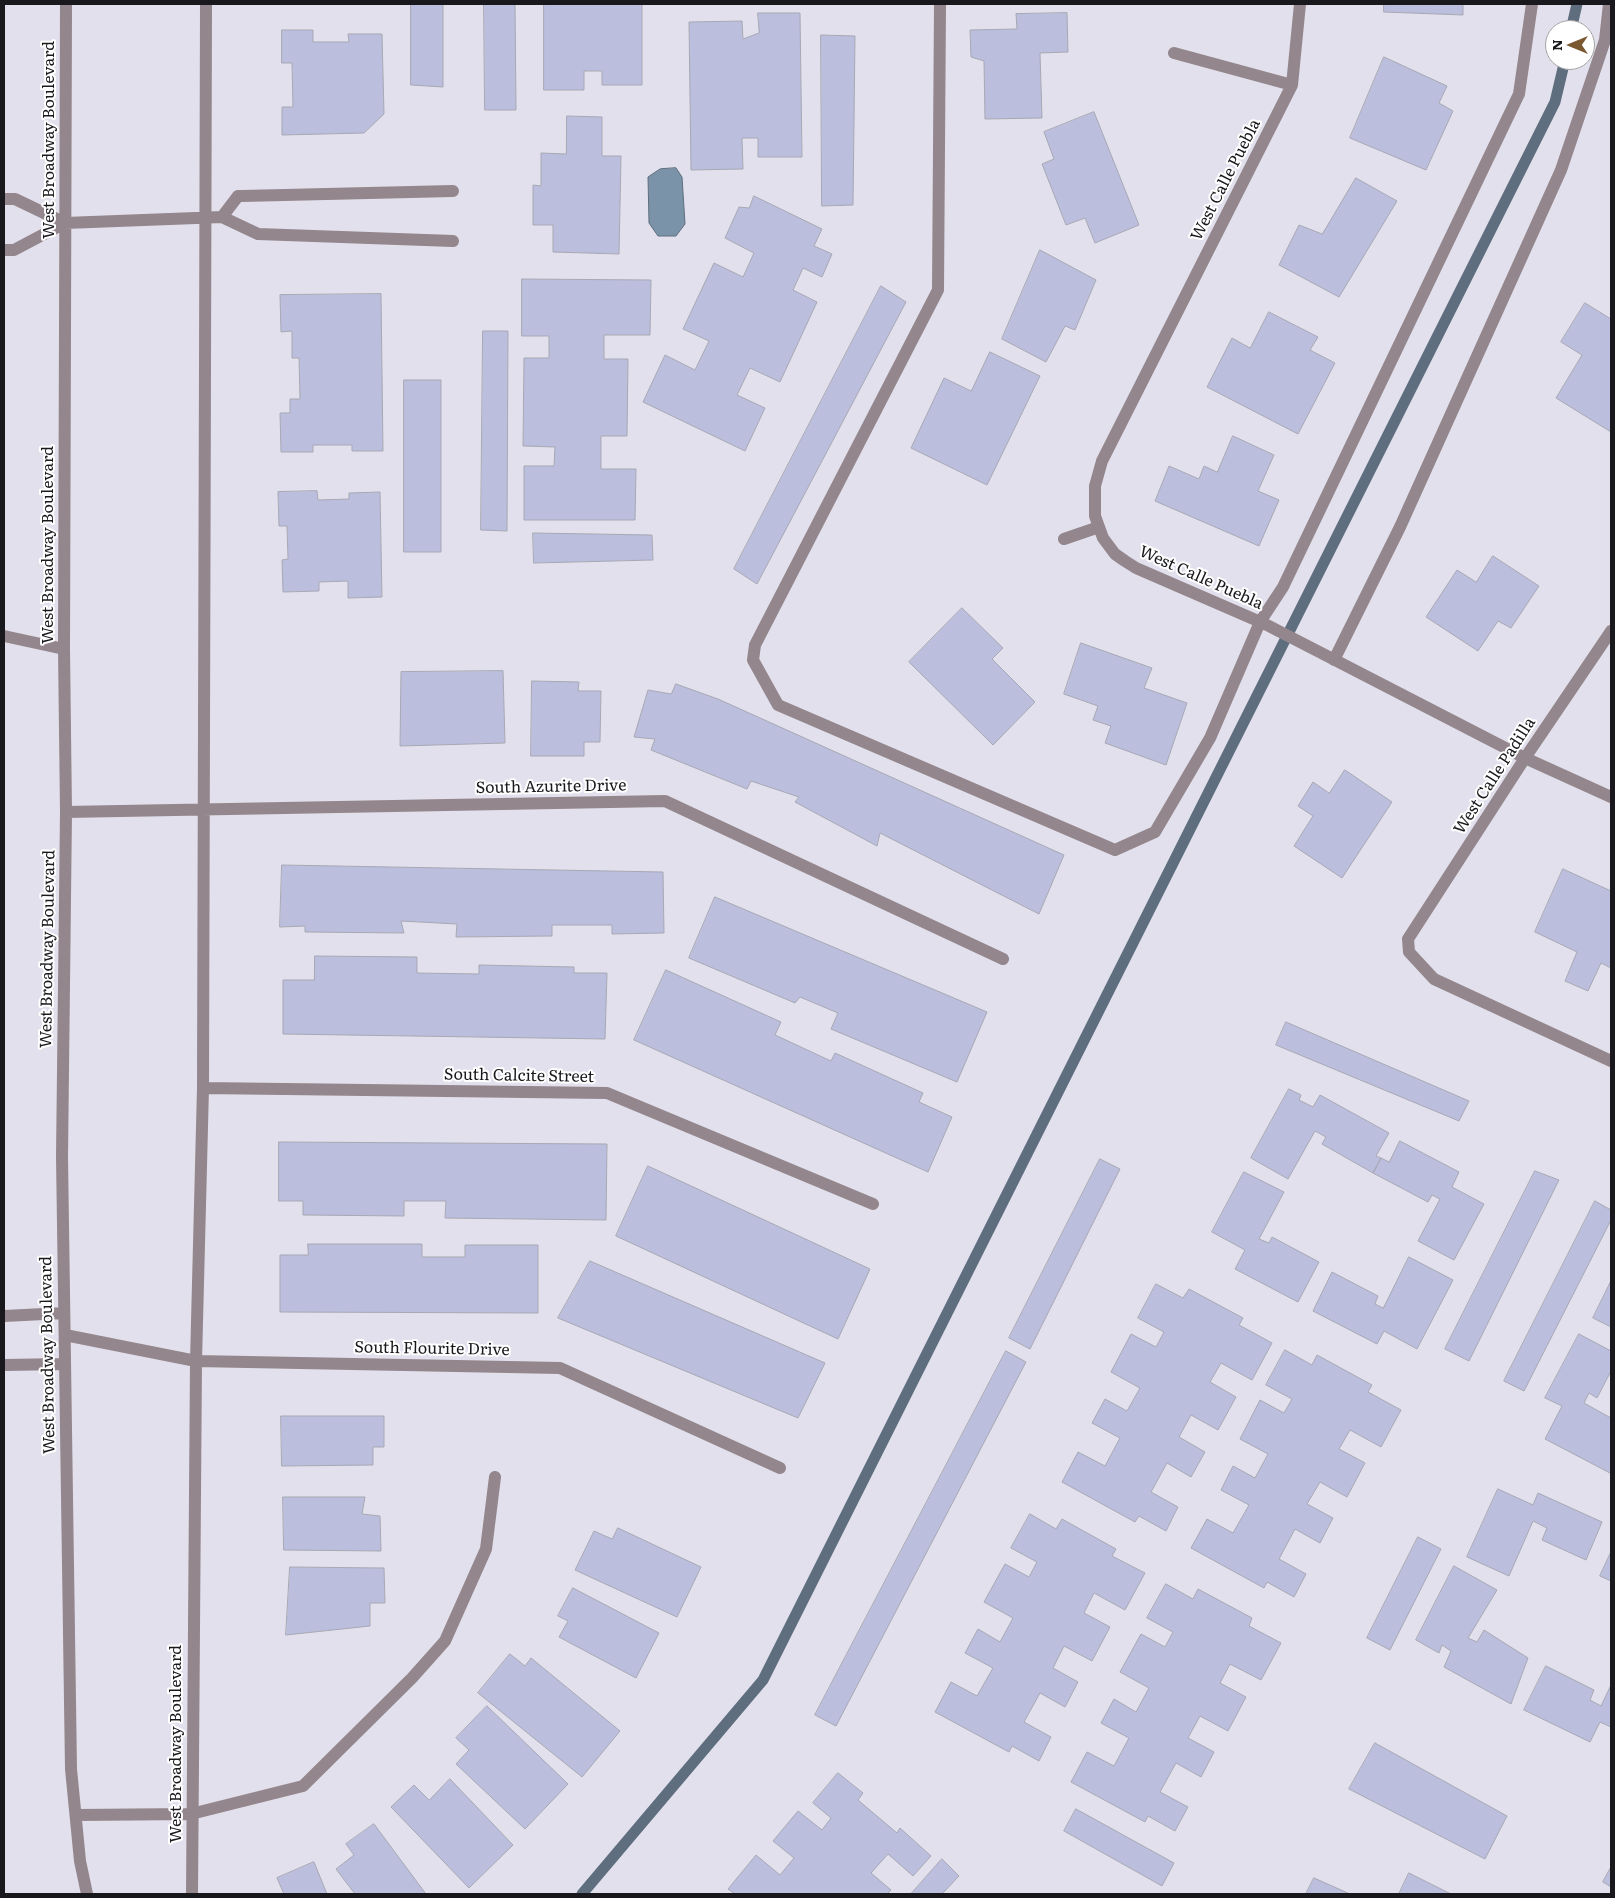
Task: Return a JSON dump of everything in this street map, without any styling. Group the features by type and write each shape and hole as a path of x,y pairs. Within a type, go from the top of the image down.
{"street":[{"name":"West Broadway Boulevard","path":"66,4 64,649 66,812 62,1157 71,1770 80,1861 87,1894"},
{"name":"West Broadway Boulevard","path":"192,1894 191,1814 196,1361 203,1088 206,4"},
{"path":"940,4 938,290 755,645 753,660 778,705 1115,850 1155,832 1210,738 1262,623 1283,588 1519,94 1532,4"},
{"name":"West Calle Puebla","path":"1300,4 1292,85 1102,461 1095,486 1095,516 1103,538 1115,554 1136,568 1262,623 1526,758 1611,797"},
{"path":"1334,660 1400,527 1561,170 1605,40 1609,4"},
{"path":"1174,53 1292,85"},
{"path":"222,217 238,196 453,191"},
{"path":"4,199 15,199 65,223"},
{"path":"4,250 14,250 65,223 222,217 258,234 453,241"},
{"path":"1064,539 1099,527"},
{"name":"West Calle Padilla","path":"1611,631 1408,939 1409,952 1434,978 1611,1061"},
{"path":"4,636 64,649"},
{"name":"South Azurite Drive","path":"66,812 665,801 1002,959"},
{"name":"South Calcite Street","path":"203,1088 607,1093 873,1204"},
{"path":"4,1316 64,1313"},
{"name":"South Flourite Drive","path":"65,1335 196,1361 560,1368 780,1468"},
{"path":"4,1365 65,1364"},
{"path":"76,1815 191,1814 303,1786 412,1678 445,1641 486,1549 495,1477"}],"water":[{"path":"676,168 682,177 685,224 676,236 658,236 649,223 648,177 660,169"}],"building":[{"path":"411,4 443,4 443,87 411,85"},
{"path":"484,4 515,4 516,110 485,110"},
{"path":"544,4 642,4 642,85 602,85 602,71 584,71 584,90 544,90"},
{"path":"1384,4 1463,4 1463,15 1384,12"},
{"path":"758,13 800,13 802,157 758,157 758,138 742,138 743,169 691,170 689,22 742,21 743,39 759,33"},
{"path":"1067,13 1068,52 1040,53 1042,118 985,119 984,61 971,57 970,30 1017,29 1016,14"},
{"path":"282,30 313,30 313,42 349,42 348,34 382,34 384,114 364,133 282,135 282,107 293,107 292,63 282,63"},
{"path":"821,35 855,36 853,205 822,206"},
{"path":"1384,57 1447,86 1439,103 1453,111 1426,170 1350,138"},
{"path":"1094,112 1139,225 1095,243 1085,218 1066,225 1042,164 1054,159 1044,132"},
{"path":"567,116 602,117 602,156 621,156 619,254 553,252 553,225 533,225 533,185 541,186 541,153 566,154"},
{"path":"1356,178 1397,201 1339,297 1279,265 1299,225 1322,234"},
{"path":"754,196 822,229 814,246 832,254 822,277 803,268 793,290 817,302 780,382 750,368 737,395 765,408 745,451 643,402 665,355 695,370 709,341 683,329 714,263 743,277 754,253 725,238 739,207 749,208"},
{"path":"1040,250 1096,280 1075,330 1065,326 1046,362 1002,339"},
{"path":"522,279 651,280 650,335 604,335 604,359 628,359 627,436 601,436 601,469 636,469 635,520 524,520 524,466 554,466 555,447 523,446 524,358 549,358 549,336 522,336"},
{"path":"881,286 906,302 757,584 734,569"},
{"path":"381,294 383,451 352,451 352,445 313,445 313,452 281,452 280,413 290,413 290,399 300,399 299,358 292,358 292,331 281,332 280,295"},
{"path":"1585,303 1611,319 1611,432 1556,398 1582,355 1561,342"},
{"path":"1269,312 1318,337 1310,350 1335,363 1298,434 1207,387 1232,338 1250,348"},
{"path":"483,331 508,331 507,531 481,530"},
{"path":"990,352 1040,376 987,485 911,448 944,378 971,391"},
{"path":"404,380 441,380 441,552 404,552"},
{"path":"1233,436 1274,455 1258,491 1279,500 1259,546 1155,501 1169,466 1199,479 1204,466 1217,472"},
{"path":"317,491 318,500 349,499 349,493 380,492 382,597 348,598 348,581 319,582 319,591 283,592 282,560 288,559 287,526 279,526 278,492"},
{"path":"533,533 652,535 653,560 534,563"},
{"path":"1493,556 1539,586 1511,628 1498,621 1478,651 1426,617 1457,570 1476,582"},
{"path":"962,608 1003,648 992,659 1035,702 993,745 909,662"},
{"path":"1081,643 1152,668 1144,688 1187,703 1166,765 1105,743 1111,726 1093,720 1098,706 1064,694"},
{"path":"503,671 505,743 400,746 401,672"},
{"path":"532,681 579,682 578,691 601,691 600,742 584,742 584,756 531,756"},
{"path":"676,684 718,699 1064,855 1039,914 880,833 877,846 795,802 799,797 751,781 747,789 651,750 655,739 634,737 648,690 671,694"},
{"path":"1345,770 1392,802 1342,878 1294,846 1313,816 1298,806 1313,782 1329,793"},
{"path":"282,865 663,872 664,933 612,934 612,925 552,925 552,936 456,937 457,924 401,921 404,933 305,932 305,926 280,927"},
{"path":"1563,869 1611,891 1611,968 1601,963 1588,991 1565,981 1577,952 1535,932"},
{"path":"715,897 987,1012 957,1082 831,1029 838,1013 800,997 795,1003 689,958"},
{"path":"315,956 417,957 417,973 479,974 479,965 574,967 574,973 607,973 605,1039 283,1034 283,980 314,980"},
{"path":"666,970 781,1022 775,1035 831,1061 835,1053 923,1093 919,1102 952,1117 928,1172 634,1040"},
{"path":"1286,1022 1469,1101 1459,1121 1276,1045"},
{"path":"1289,1089 1301,1095 1299,1100 1313,1107 1320,1095 1389,1133 1376,1156 1381,1158 1373,1173 1322,1144 1326,1137 1315,1131 1288,1179 1251,1158"},
{"path":"1400,1141 1459,1172 1452,1187 1484,1204 1454,1260 1418,1241 1440,1199 1432,1195 1428,1202 1373,1173 1381,1158 1389,1162"},
{"path":"279,1142 607,1144 606,1220 445,1218 446,1201 404,1201 404,1216 303,1215 303,1201 279,1201"},
{"path":"1100,1159 1120,1169 1030,1349 1009,1338"},
{"path":"648,1166 870,1269 838,1339 616,1236"},
{"path":"1535,1171 1559,1180 1469,1361 1445,1349"},
{"path":"1244,1172 1284,1192 1259,1239 1269,1243 1272,1237 1319,1262 1298,1302 1235,1269 1245,1250 1212,1232"},
{"path":"1595,1201 1611,1210 1611,1220 1524,1391 1504,1381"},
{"path":"308,1244 422,1244 422,1257 465,1257 465,1245 538,1245 538,1313 280,1312 280,1255 308,1255"},
{"path":"1409,1257 1453,1280 1417,1349 1384,1331 1377,1344 1313,1311 1332,1272 1378,1296 1375,1304 1383,1308"},
{"path":"590,1261 825,1363 798,1418 558,1318"},
{"path":"1611,1281 1611,1327 1593,1318"},
{"path":"1156,1284 1183,1298 1189,1289 1243,1318 1239,1325 1272,1343 1252,1380 1221,1363 1210,1382 1236,1397 1218,1430 1191,1415 1179,1437 1205,1452 1191,1477 1167,1463 1151,1492 1178,1507 1166,1531 1139,1516 1135,1522 1062,1482 1078,1452 1105,1466 1120,1438 1092,1423 1105,1399 1127,1411 1140,1388 1111,1372 1131,1334 1156,1347 1164,1332 1138,1318"},
{"path":"1579,1334 1611,1351 1611,1371 1597,1398 1589,1393 1584,1403 1611,1418 1610,1473 1545,1439 1562,1406 1545,1398"},
{"path":"1285,1350 1312,1365 1317,1355 1372,1385 1368,1392 1401,1410 1381,1447 1350,1430 1339,1449 1365,1463 1347,1497 1320,1482 1307,1504 1333,1518 1320,1543 1295,1529 1279,1559 1306,1574 1294,1597 1267,1582 1264,1588 1191,1548 1207,1519 1233,1533 1249,1505 1221,1490 1233,1466 1255,1478 1268,1454 1240,1439 1260,1400 1284,1413 1292,1399 1266,1385"},
{"path":"1006,1351 1026,1362 836,1726 815,1715"},
{"path":"281,1416 384,1416 384,1447 373,1447 373,1465 282,1466"},
{"path":"1498,1489 1533,1505 1538,1493 1602,1522 1586,1560 1542,1540 1547,1528 1533,1521 1509,1576 1467,1557"},
{"path":"283,1497 365,1497 362,1514 380,1516 381,1551 284,1550"},
{"path":"1030,1514 1056,1529 1062,1519 1116,1549 1112,1556 1145,1573 1125,1610 1094,1593 1084,1613 1110,1627 1092,1661 1064,1646 1053,1668 1078,1682 1065,1707 1040,1693 1024,1722 1051,1737 1039,1761 1012,1746 1009,1752 935,1712 951,1682 977,1696 993,1668 965,1653 978,1629 1000,1642 1013,1618 984,1602 1005,1564 1029,1577 1037,1562 1011,1548"},
{"path":"618,1528 701,1567 677,1617 575,1570 594,1531 612,1539"},
{"path":"1418,1537 1441,1549 1390,1650 1367,1638"},
{"path":"1611,1552 1611,1581 1600,1576"},
{"path":"1454,1566 1497,1590 1468,1638 1477,1642 1484,1630 1528,1658 1511,1704 1444,1667 1451,1651 1442,1645 1439,1653 1416,1640"},
{"path":"290,1567 384,1568 385,1603 370,1603 370,1626 286,1635"},
{"path":"1166,1584 1193,1599 1198,1589 1252,1618 1249,1626 1281,1643 1261,1680 1230,1664 1220,1683 1246,1697 1228,1731 1200,1716 1188,1738 1214,1752 1201,1777 1176,1763 1160,1792 1188,1807 1175,1831 1148,1816 1145,1822 1071,1782 1087,1752 1114,1766 1129,1738 1101,1723 1114,1699 1136,1712 1149,1688 1120,1672 1141,1634 1165,1647 1173,1632 1147,1618"},
{"path":"573,1588 659,1633 636,1678 559,1637 568,1621 558,1616"},
{"path":"510,1654 525,1666 531,1658 620,1731 582,1777 478,1693"},
{"path":"1546,1666 1594,1690 1590,1700 1601,1706 1611,1685 1611,1727 1600,1722 1590,1742 1524,1710"},
{"path":"487,1706 568,1784 525,1829 456,1764 469,1750 456,1738"},
{"path":"1375,1743 1507,1816 1485,1859 1349,1789"},
{"path":"838,1773 863,1793 858,1800 897,1833 900,1828 931,1856 913,1876 888,1854 871,1873 891,1890 887,1894 735,1894 728,1889 756,1855 780,1875 794,1858 773,1841 798,1811 822,1830 831,1818 813,1803"},
{"path":"450,1779 513,1845 469,1888 391,1807 414,1785 429,1800"},
{"path":"1076,1809 1174,1863 1162,1886 1064,1831"},
{"path":"374,1824 426,1894 355,1894 336,1869 354,1855 346,1844"},
{"path":"942,1859 959,1876 942,1894 911,1894"},
{"path":"314,1862 327,1894 284,1894 277,1878"},
{"path":"1611,1867 1611,1887 1603,1882"},
{"path":"1409,1873 1451,1894 1399,1894"},
{"path":"1314,1878 1350,1894 1306,1894"}],"waterway":[{"path":"1573,20 1577,4"},
{"path":"582,1894 763,1680 1555,102 1563,70"}]}
